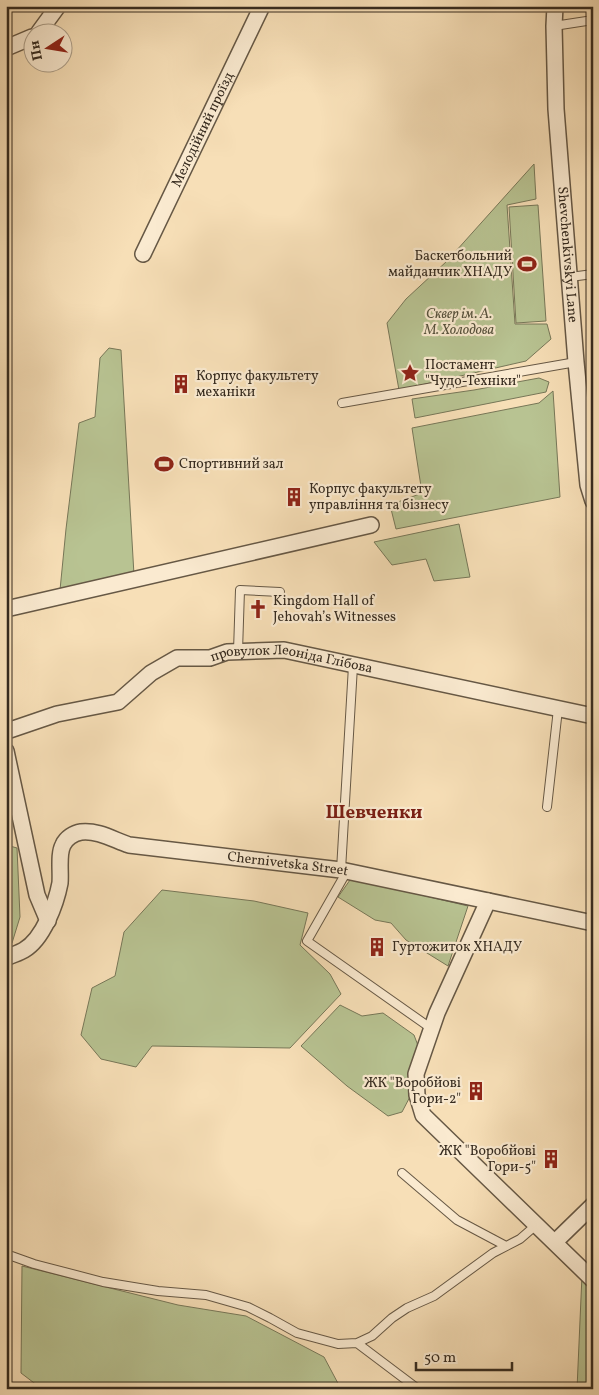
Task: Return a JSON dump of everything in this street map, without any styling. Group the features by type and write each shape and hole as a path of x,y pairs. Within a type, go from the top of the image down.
{"street":[{"path":"46,22 58,6"},
{"name":"Мелодійний проїзд","path":"143,254 262,6"},
{"name":"Shevchenkivskyi Lane","path":"555,6 556,109 576,362 588,485 593,501"},
{"path":"6,48 22,41"},
{"path":"6,609 371,525"},
{"name":"провулок Леоніда Глібова","path":"6,730 56,714 118,702 152,672 177,658 210,658 227,652 284,650 593,716"},
{"path":"6,751 38,895 48,922"},
{"name":"Chernivetska Street","path":"6,958 25,950 48,922 60,884 62,846 66,840 80,832 96,833 129,845 344,870 593,923"},
{"path":"488,900 437,1013 416,1074 417,1095 423,1115 535,1226 555,1242 593,1280"},
{"path":"555,1242 593,1206"}],"lane":[{"path":"554,26 593,20"},
{"path":"570,277 593,274"},
{"path":"342,404 576,362"},
{"path":"238,652 240,590 280,592"},
{"path":"353,666 344,870 307,941 432,1029"},
{"path":"547,807 558,709"},
{"path":"402,1173 457,1220 506,1246"},
{"path":"6,1254 34,1264 103,1282 158,1291 206,1296 248,1307 297,1333 338,1344 357,1343 372,1336 392,1318 407,1308 434,1296 493,1253 520,1240 535,1226"},
{"path":"357,1343 418,1389"}],"green space":[{"name":"Сквер ім. А. М. Холодова","path":"534,164 536,199 507,205 515,324 547,324 551,339 526,361 399,390 387,323 406,299 447,261"},
{"name":"Баскетбольний майданчик ХНАДУ","path":"538,205 546,321 516,323 509,207"},
{"path":"109,348 121,350 134,575 60,590 79,423 95,417 100,358"},
{"path":"539,378 549,382 546,392 415,418 412,399"},
{"path":"553,391 560,497 396,529 390,505 422,493 412,428 539,403"},
{"path":"459,524 470,577 434,581 426,559 392,565 374,542"},
{"path":"10,846 17,848 20,917 12,943 6,944 6,854"},
{"path":"350,880 468,906 448,966 406,940 391,923 375,920 338,897"},
{"path":"162,890 254,901 308,913 300,945 330,974 341,994 290,1048 152,1046 136,1067 101,1059 81,1035 92,988 115,976 124,932"},
{"path":"340,1005 362,1016 383,1013 414,1035 420,1051 413,1091 402,1112 388,1116 347,1086 301,1046"},
{"path":"22,1266 178,1305 246,1316 324,1357 341,1389 42,1389 21,1373"},
{"path":"582,1275 593,1287 593,1389 577,1389"}],"place":[{"name":"Баскетбольний майданчик ХНАДУ","path":"527,264"},
{"name":"Постамент \"Чудо-Техніки\"","path":"410,373"},
{"name":"Корпус факультету механіки","path":"181,384"},
{"name":"Спортивний зал","path":"164,464"},
{"name":"Корпус факультету управління та бізнесу","path":"294,497"},
{"name":"Kingdom Hall of Jehovah’s Witnesses","path":"258,609"},
{"name":"Гуртожиток ХНАДУ","path":"377,947"},
{"name":"ЖК \"Воробйові Гори-2\"","path":"476,1091"},
{"name":"ЖК \"Воробйові Гори-5\"","path":"551,1159"}],"district":[{"name":"Шевченки","path":"374,813"}]}
